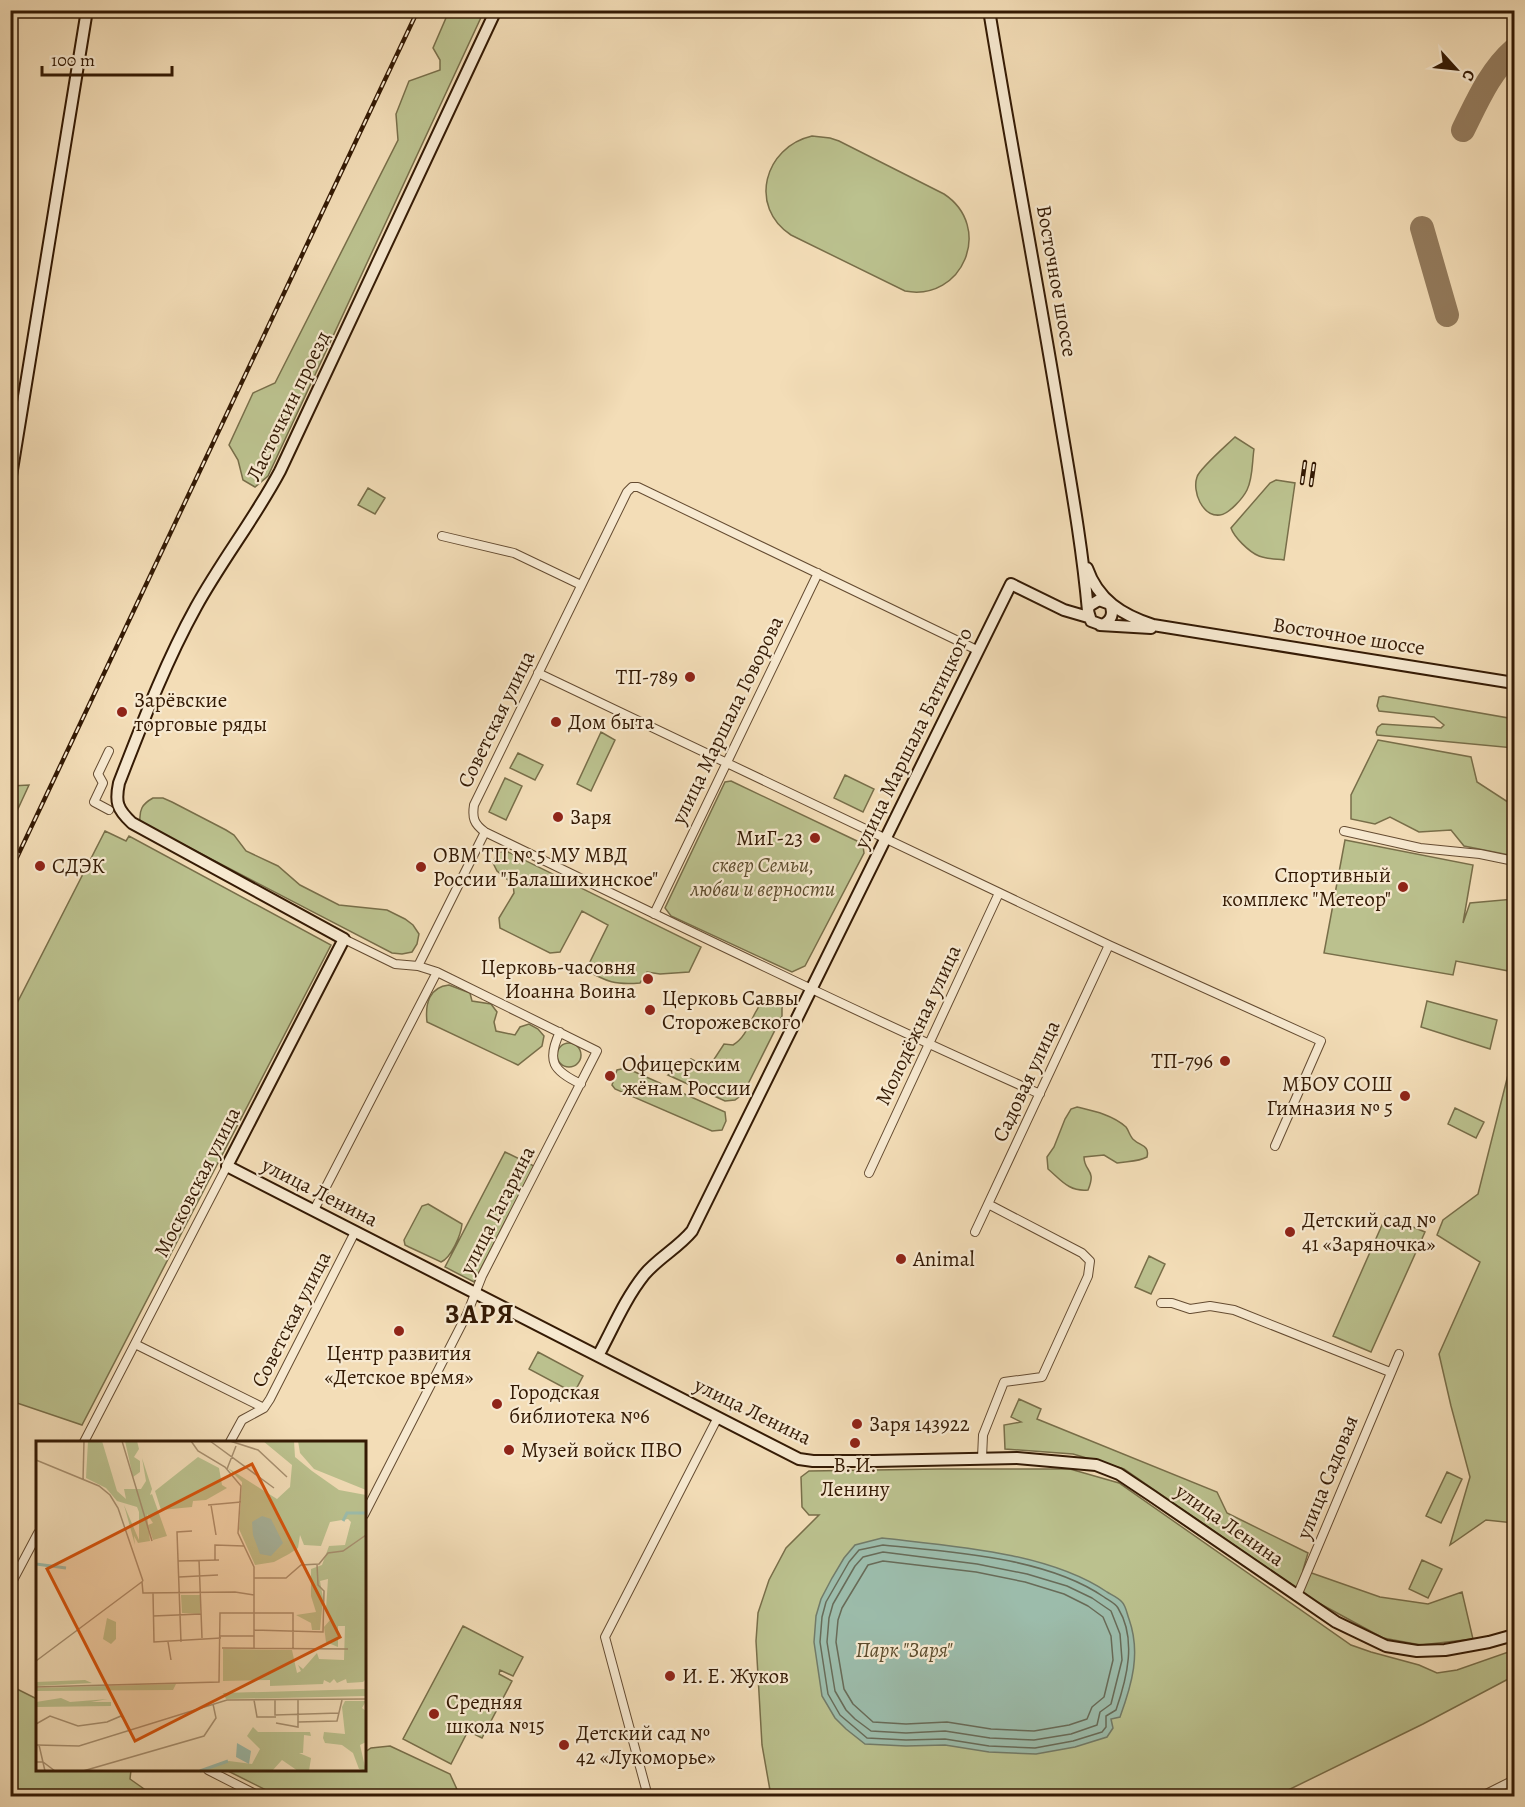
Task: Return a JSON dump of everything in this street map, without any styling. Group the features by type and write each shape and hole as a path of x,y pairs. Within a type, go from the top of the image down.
{"street":[{"path":"10,482 87,10"},
{"name":"Ласточкин проезд","path":"344,939 136,826 124,814 116,797 119,783 180,638 206,590 280,471 496,10"},
{"name":"Восточное шоссе","path":"989,10 1030,235 1074,513 1084,559 1088,614"},
{"name":"Советская улица","path":"485,832 472,817 474,805 627,492 633,487 638,487 818,573"},
{"path":"442,536 514,553 581,585"},
{"name":"Восточное шоссе","path":"1084,559 1092,580 1110,604 1131,618 1153,626 1515,683"},
{"path":"818,573 977,650"},
{"name":"улица Маршала Говорова","path":"654,914 818,573"},
{"name":"улица Маршала Батицкого","path":"598,1356 627,1299 644,1275 693,1231 1011,584 1064,610 1088,614"},
{"path":"1104,600 1110,604 1113,612 1107,623 1097,624 1091,621 1088,614 1094,601 1104,600"},
{"name":"Восточное шоссе","path":"1097,624 1177,630"},
{"path":"538,673 1109,945 1321,1041 1275,1146"},
{"path":"109,751 98,774 103,783 94,802 109,810"},
{"path":"1344,831 1420,848 1480,854 1515,861"},
{"path":"418,966 485,832 929,1045 1040,1094"},
{"name":"Молодёжная улица","path":"869,1173 999,893"},
{"path":"344,939 395,964 418,966 437,972 560,1032 553,1048 554,1064 564,1076 581,1084"},
{"name":"Московская улица","path":"87,1441 344,939"},
{"name":"Садовая улица","path":"975,1232 1109,945"},
{"path":"314,1210 437,972"},
{"name":"улица Гагарина","path":"366,1511 467,1314 597,1051 560,1032"},
{"name":"улица Ленина","path":"227,1166 799,1459 874,1461 982,1458 1053,1460 1096,1465 1119,1474 1336,1622 1386,1646 1417,1651 1446,1650 1515,1635"},
{"path":"982,1458 983,1434 1004,1382 1042,1377 1088,1276 1090,1261 1083,1253 988,1204"},
{"name":"Советская улица","path":"231,1441 242,1420 264,1408 270,1399 355,1232"},
{"path":"1161,1303 1172,1303 1190,1309 1210,1306 1234,1310 1390,1372"},
{"path":"135,1344 264,1408"},
{"name":"улица Садовая","path":"1297,1596 1399,1354"},
{"path":"646,1797 646,1789 605,1637 718,1417"},
{"path":"10,1586 36,1537"},
{"path":"210,1771 259,1797"},
{"path":"1482,1797 1515,1780"}],"green space":[{"path":"449,11 484,11 268,476 255,487 243,480 238,460 229,445 253,393 275,383 398,140 396,114 409,81 440,70 440,60 433,48"},
{"path":"812,136 839,141 944,194 959,208 967,225 969,242 965,259 956,274 943,285 925,291 905,291 791,235 778,223 769,209 766,194 767,179 782,152 796,142"},
{"path":"1235,437 1254,449 1249,485 1245,493 1227,512 1214,515 1203,508 1197,496 1197,477"},
{"path":"1276,480 1295,483 1284,560 1265,558 1255,554 1239,540 1231,528 1270,483"},
{"path":"368,488 385,498 375,514 358,505"},
{"path":"1379,697 1514,719 1514,748 1377,735 1378,727 1382,724 1441,728 1444,725 1434,717 1379,711 1377,706"},
{"path":"601,732 615,740 591,791 577,784"},
{"path":"1378,740 1471,757 1477,782 1514,806 1514,856 1464,846 1451,830 1419,832 1390,817 1375,824 1351,819 1351,795"},
{"path":"518,753 543,765 535,780 510,768"},
{"path":"845,775 874,789 863,812 834,798"},
{"path":"505,778 522,786 506,820 489,812"},
{"name":"сквер Семьи, любви и верности","path":"731,781 857,841 863,846 864,853 805,966 792,972 671,916 665,908 725,782"},
{"path":"29,785 11,824 11,786"},
{"path":"153,798 163,798 226,830 234,835 246,851 278,866 300,885 339,905 387,910 405,919 419,934 417,944 412,952 392,953 140,822 142,808"},
{"path":"105,831 126,841 129,836 331,945 82,1425 11,1401 11,1015"},
{"name":"Спортивный комплекс \"Метеор\"","path":"1345,840 1473,865 1463,923 1470,903 1514,899 1514,972 1456,961 1453,975 1324,953"},
{"path":"506,851 701,947 689,972 660,974 647,972 640,983 624,984 606,980 586,970 608,925 582,911 560,952 550,953 500,928 499,918 514,893 513,884 497,871 493,863 497,853"},
{"path":"449,985 470,993 472,1001 491,1004 497,1012 494,1022 496,1031 515,1035 520,1027 529,1024 544,1036 542,1046 518,1065 427,1022 430,998 437,989"},
{"path":"765,999 782,1005 782,1016 743,1094 735,1100 725,1101 668,1075 691,1059 704,1066 713,1061 724,1044 733,1045 739,1041 756,1010"},
{"path":"1427,1001 1497,1020 1490,1049 1421,1027"},
{"path":"569,1043 574,1044 580,1050 580,1060 574,1066 569,1067 564,1066 558,1060 557,1055 558,1050 564,1044"},
{"path":"1514,1051 1514,1523 1486,1520 1450,1545 1470,1477 1439,1354 1480,1262 1437,1235 1443,1220 1478,1194"},
{"path":"626,1068 725,1112 726,1121 722,1130 712,1131 615,1089 612,1085 617,1070"},
{"path":"1077,1107 1103,1114 1121,1123 1136,1142 1146,1148 1147,1157 1117,1163 1104,1155 1084,1157 1091,1174 1088,1190 1070,1187 1048,1169 1047,1157 1071,1109"},
{"path":"1455,1108 1484,1122 1476,1138 1448,1124"},
{"path":"505,1152 534,1166 474,1282 445,1267"},
{"path":"428,1204 462,1224 455,1246 441,1262 405,1245 404,1240 422,1206"},
{"path":"1386,1216 1425,1232 1371,1352 1333,1336"},
{"path":"1149,1256 1165,1264 1151,1294 1135,1287"},
{"path":"538,1352 583,1376 574,1393 529,1369"},
{"path":"1019,1399 1041,1409 1037,1419 1217,1492 1227,1513 1308,1553 1303,1570 1380,1597 1428,1604 1462,1592 1473,1639 1421,1645 1383,1638 1315,1601 1124,1469 1073,1454 1005,1449 1004,1425 1021,1422 1011,1417"},
{"name":"Парк \"Заря\"","path":"1070,1469 1119,1483 1351,1645 1419,1665 1437,1673 1457,1670 1514,1650 1514,1676 1423,1724 1276,1796 771,1796 762,1745 756,1641 758,1613 769,1580 786,1548 819,1515 809,1515 802,1507 801,1477 809,1471"},
{"path":"1447,1472 1462,1479 1441,1523 1426,1516"},
{"path":"1422,1560 1442,1569 1428,1598 1409,1589"},
{"path":"463,1626 523,1657 513,1676 500,1670 499,1674 512,1681 482,1738 468,1731 451,1764 403,1739"},
{"path":"11,1686 36,1698 36,1771 131,1771 130,1779 154,1796 11,1796"},
{"path":"390,1746 450,1774 460,1796 278,1796 228,1771 366,1771 366,1751 371,1748"}],"water":[{"path":"882,1538 968,1548 1028,1559 1083,1579 1121,1601 1133,1632 1134,1668 1120,1717 1111,1719 1113,1728 1107,1737 1075,1747 1036,1754 989,1752 945,1745 865,1744 846,1729 835,1718 822,1696 814,1642 816,1616 821,1599 832,1578 855,1545"}],"taxiway":[{"path":"1463,130 1491,77 1514,50"},
{"path":"1422,228 1447,315"}],"railway":[{"path":"10,872 418,10"},
{"path":"1302,483 1305,462"},
{"path":"1311,485 1314,464"}],"place":[{"name":"ТП-789","path":"690,677"},
{"name":"Зарёвские торговые ряды","path":"122,712"},
{"name":"Дом быта","path":"556,722"},
{"name":"Заря","path":"558,817"},
{"name":"МиГ-23","path":"815,838"},
{"name":"СДЭК","path":"40,866"},
{"name":"ОВМ ТП № 5 МУ МВД России \"Балашихинское\"","path":"421,867"},
{"name":"Спортивный комплекс \"Метеор\"","path":"1403,887"},
{"name":"Церковь-часовня Иоанна Воина","path":"648,979"},
{"name":"Церковь Саввы Сторожевского","path":"650,1010"},
{"name":"ТП-796","path":"1225,1061"},
{"name":"Офицерским жёнам России","path":"610,1076"},
{"name":"МБОУ СОШ Гимназия № 5","path":"1405,1096"},
{"name":"Детский сад № 41 «Заряночка»","path":"1290,1232"},
{"name":"Animal","path":"901,1259"},
{"name":"Центр развития «Детское время»","path":"399,1331"},
{"name":"Городская библиотека №6","path":"497,1404"},
{"name":"Заря 143922","path":"857,1424"},
{"name":"В. И. Ленину","path":"855,1443"},
{"name":"Музей войск ПВО","path":"509,1450"},
{"name":"И. Е. Жуков","path":"670,1676"},
{"name":"Средняя школа №15","path":"434,1714"},
{"name":"Детский сад № 42 «Лукоморье»","path":"564,1745"}],"district":[{"name":"ЗАРЯ","path":"480,1314"}]}
